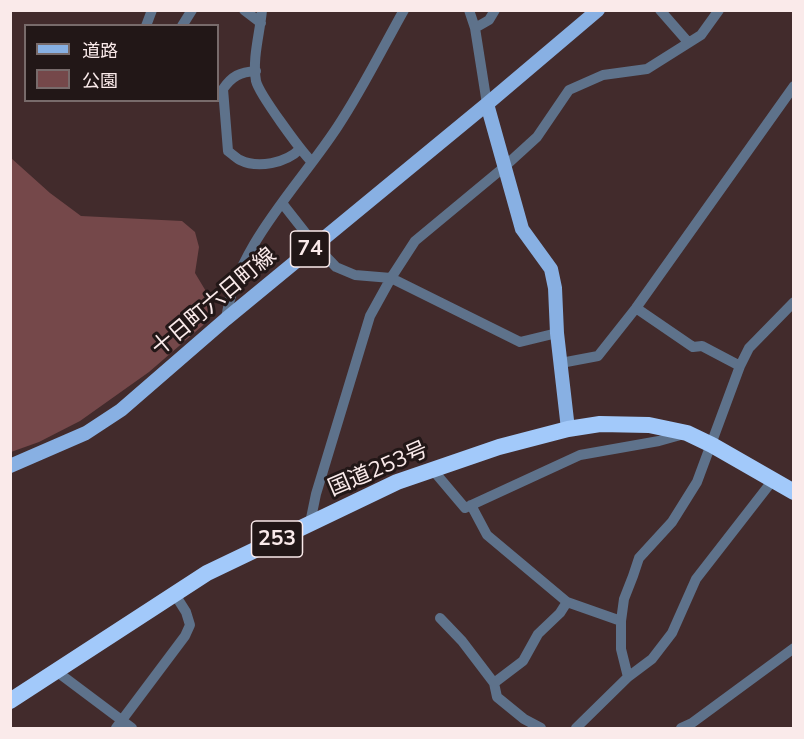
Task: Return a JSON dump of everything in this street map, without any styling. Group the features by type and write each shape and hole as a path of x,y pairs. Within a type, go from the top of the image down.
{"highway":[{"name":"国道253号","path":"10,700 174,592 215,569 397,482 500,447 568,429 600,424 649,424 687,434 712,445 794,492"}],"main road":[{"name":"十日町六日町線","path":"10,466 86,433 113,416 226,319 598,10"},
{"path":"487,104 503,168 522,229 551,269 555,288 557,333 568,429"}],"street":[{"path":"183,24 192,10"},
{"path":"244,10 261,23"},
{"path":"262,10 256,71 257,84 300,149 312,162"},
{"path":"226,319 229,298 259,235 339,125 404,10"},
{"path":"469,10 475,28 487,104"},
{"path":"475,28 489,20 495,10"},
{"path":"660,10 688,42"},
{"path":"310,523 316,494 370,316 415,241 537,137 569,90 603,75 647,69 700,35 719,10"},
{"path":"256,71 240,72 223,89 228,151 240,160 254,164 278,162 291,158 300,149"},
{"path":"561,363 598,356 636,308 794,86"},
{"path":"282,203 315,245 336,267 355,275 391,278 520,342 557,333"},
{"path":"628,677 621,649 621,621 624,599 639,558 678,512 697,482 740,366 749,348 794,302"},
{"path":"636,308 693,347 702,346 740,366"},
{"path":"432,469 465,508 580,455 687,434"},
{"path":"576,729 628,677 652,659 672,633 696,579 773,480"},
{"path":"471,505 487,535 567,602 621,621"},
{"path":"119,725 185,636 190,625 186,612 174,592"},
{"path":"494,683 523,661 538,634 560,613 567,602"},
{"path":"440,618 494,683 497,697 524,719 541,729"},
{"path":"681,729 694,726 794,648"},
{"path":"56,671 119,725 132,729"}],"green space":[{"path":"11,158 50,193 81,216 182,221 195,232 199,247 195,273 213,303 209,320 149,372 80,421 39,442 11,452"}]}
